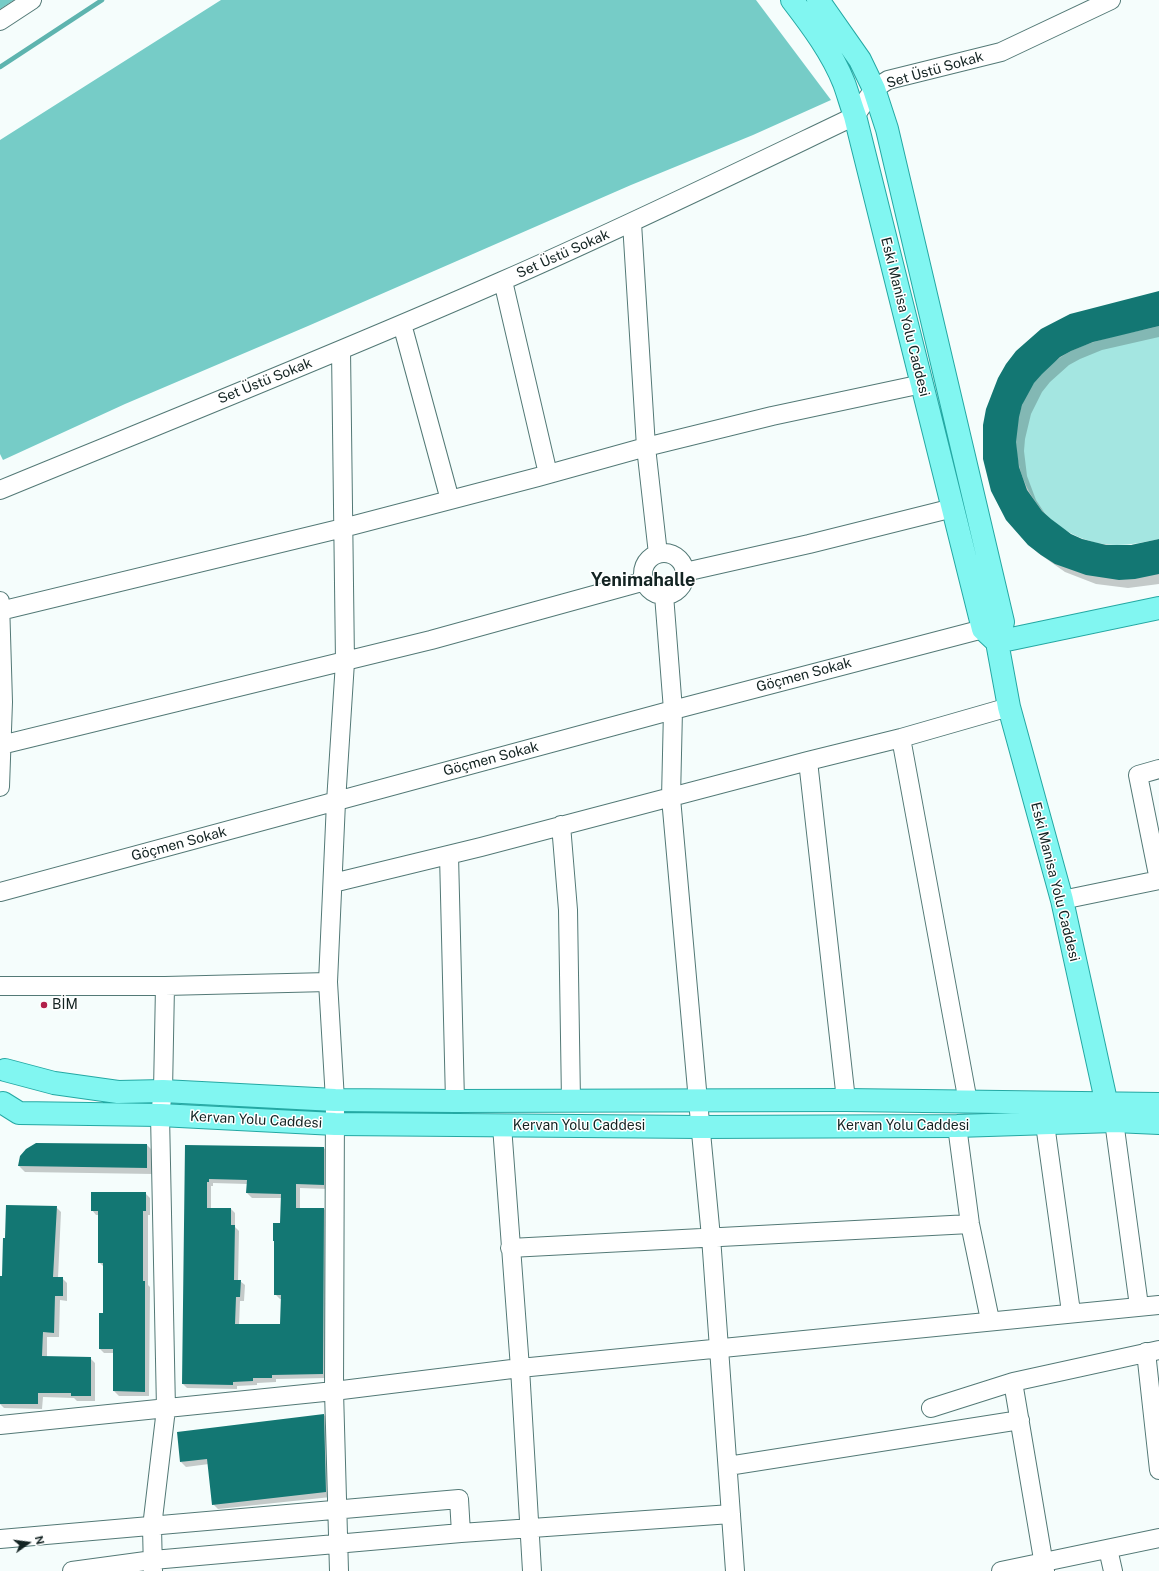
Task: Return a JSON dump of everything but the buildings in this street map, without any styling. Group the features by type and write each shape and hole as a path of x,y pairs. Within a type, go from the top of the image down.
{"main road":[{"name":"Eski Manisa Yolu Caddesi","path":"792,0 823,42 835,64 844,84 855,116 953,508 990,635 1062,900 1110,1113"},
{"name":"Eski Manisa Yolu Caddesi","path":"818,0 860,60 874,89 887,129 1003,622 990,635"},
{"path":"990,635 1159,608"},
{"path":"2,1104 8,1095 10,1086 9,1078 3,1067"},
{"name":"Kervan Yolu Caddesi","path":"3,1067 37,1079 118,1092 163,1091 335,1100 846,1100 968,1102 1110,1113 1159,1123"},
{"name":"Kervan Yolu Caddesi","path":"2,1104 19,1113 160,1115 335,1124 700,1127 957,1126 1045,1124 1159,1104"}],"street":[{"path":"0,21 32,0"},
{"name":"Set Üstü Sokak","path":"0,490 341,350 632,223 855,116 874,89 888,80 1001,52 1111,0"},
{"path":"632,223 646,447 658,554"},
{"path":"502,281 548,474"},
{"path":"402,324 450,500"},
{"path":"339,1571 334,1391 335,1100 328,982 336,802 345,662 341,350"},
{"path":"0,611 343,528 646,447 772,416 922,384"},
{"path":"684,572 817,542 953,508"},
{"path":"667,553 675,557 682,563 684,572 682,585 671,594 658,594 652,591 644,581 644,570 646,565 653,556 658,554 667,553"},
{"path":"1,745 345,662 431,640 644,581"},
{"path":"664,595 673,710 672,798 700,1127 711,1237 735,1571"},
{"path":"0,601 0,787"},
{"name":"Göçmen Sokak","path":"0,892 673,710 990,635"},
{"path":"333,883 672,798 808,761 901,738 1009,707"},
{"path":"901,738 968,1102"},
{"path":"808,761 846,1100"},
{"path":"1062,900 1159,880 1138,775 1159,769"},
{"path":"561,825 568,910 571,1101"},
{"path":"449,855 455,1101"},
{"path":"0,986 165,986 328,982"},
{"path":"153,1566 152,1527 166,1409 160,1115 163,1091 165,986"},
{"path":"1110,1113 1139,1306"},
{"path":"1045,1124 1071,1312"},
{"path":"502,1126 520,1368 528,1528 532,1571"},
{"path":"957,1126 970,1224 990,1320"},
{"path":"510,1248 970,1224"},
{"path":"0,1425 334,1391 520,1368 1071,1312 1159,1305"},
{"path":"931,1408 1013,1382 1152,1351 1159,1470"},
{"path":"1013,1382 1044,1567"},
{"path":"728,1466 1020,1420"},
{"path":"0,1539 152,1527 460,1499 461,1533"},
{"path":"72,1571 153,1566 338,1544 461,1533 731,1514"},
{"path":"1001,1571 1044,1567 1108,1549 1159,1538"},
{"path":"1108,1549 1113,1571"}],"shaded area":[{"path":"0,0 14,0 0,9"},
{"path":"221,0 756,0 831,100 753,135 631,185 125,404 3,460 0,454 0,140"},
{"path":"1159,326 1159,539 1135,544 1118,545 1093,542 1064,529 1042,510 1026,486 1018,459 1016,431 1023,403 1038,378 1061,357 1096,341"}],"waterway":[{"path":"0,67 102,0"}],"place":[{"name":"BİM","path":"44,1005"}],"district":[{"name":"Yenimahalle","path":"643,580"}]}
